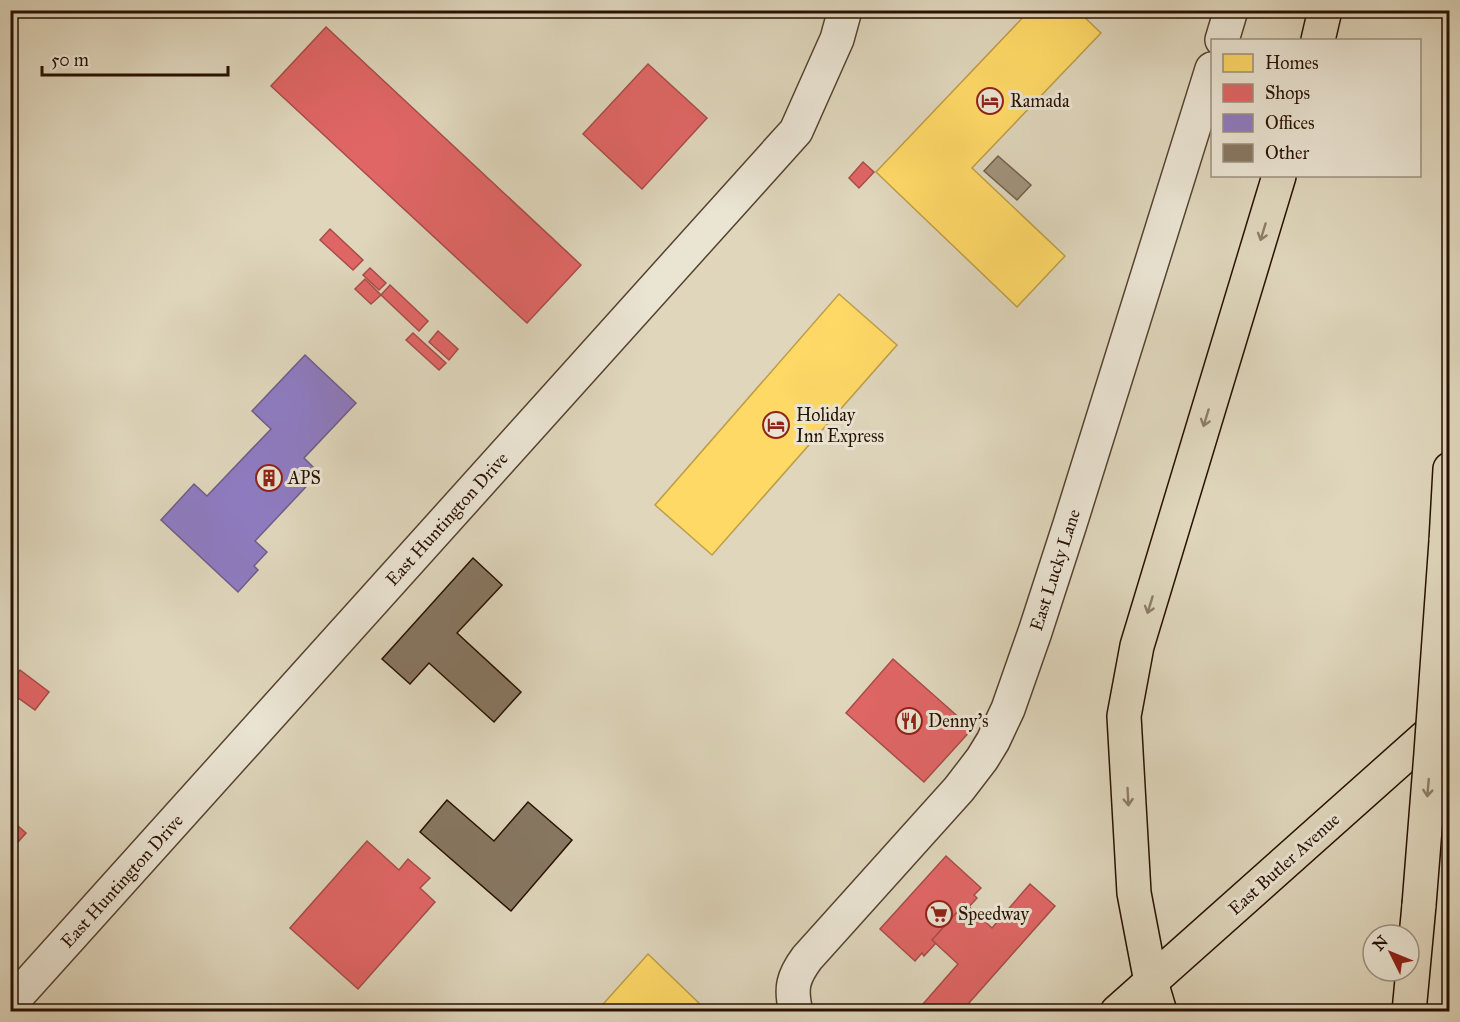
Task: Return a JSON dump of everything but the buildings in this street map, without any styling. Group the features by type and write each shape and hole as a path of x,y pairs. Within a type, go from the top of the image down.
{"main road":[{"path":"1318,39 1325,10"},
{"path":"1156,997 1134,893 1124,716 1137,646 1279,177"},
{"path":"1409,1011 1431,753 1449,469"},
{"name":"East Butler Avenue","path":"1117,1011 1156,997 1449,715"}],"street":[{"name":"East Huntington Drive","path":"10,1004 796,131 837,39 845,10"},
{"path":"1222,39 1231,10"},
{"name":"East Lucky Lane","path":"796,1011 793,991 796,973 982,759 1008,709 1063,545 1211,72"}],"shaded area":[{"path":"998,156 1031,185 1017,200 984,171"}],"place":[{"name":"Ramada","path":"990,101"},
{"name":"Holiday Inn Express","path":"776,425"},
{"name":"APS","path":"269,478"},
{"name":"Denny's","path":"909,721"},
{"name":"Speedway","path":"939,914"}]}
